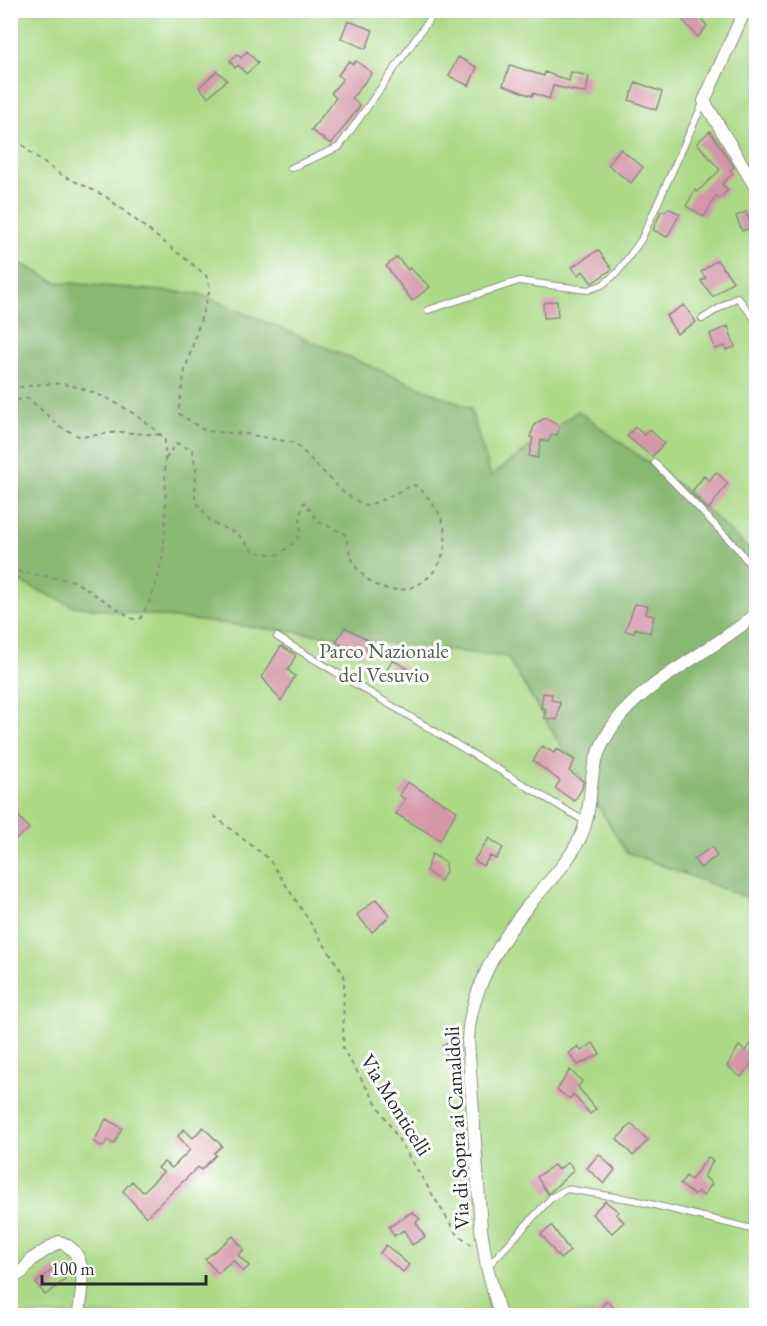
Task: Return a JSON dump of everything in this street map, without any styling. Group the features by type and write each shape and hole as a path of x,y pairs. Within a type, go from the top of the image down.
{"street":[{"path":"746,10 704,101 756,188"},
{"name":"Via di Sopra ai Camaldoli","path":"500,1316 486,1262 472,1116 468,1020 472,1004 497,954 529,905 559,872 586,822 594,765 603,742 622,714 665,678 756,614"},
{"path":"10,1280 22,1272 32,1259 59,1242 66,1244 82,1268 83,1281 78,1316"}],"lane":[{"path":"291,168 339,147 436,10"},
{"path":"428,310 519,281 588,290 602,285 617,273 641,240 704,101"},
{"path":"702,319 737,297 756,320"},
{"path":"655,463 740,550 756,573"},
{"path":"277,637 586,822"},
{"path":"486,1262 552,1197 567,1188 634,1200 756,1230"}],"path":[{"path":"10,132 34,156 60,174 105,196 206,275 210,289 185,370 178,412 205,431 246,434 295,443 344,493 365,506 382,502 402,489 415,485 428,496 440,516 447,541 437,570 422,582 398,591 374,584 358,571 345,534 320,522 304,502 300,511 302,526 297,543 278,555 254,552 238,534 212,523 195,500 196,468 192,450 176,443 165,460"},
{"path":"10,388 61,384 90,392 150,424 165,439 165,460 164,557 161,573 140,619 133,619 74,581 10,570"},
{"path":"10,406 16,400 28,398 60,427 81,437 119,432 161,435"},
{"name":"Via Monticelli","path":"213,816 269,859 344,975 343,1048 456,1233 486,1262"}],"green space":[{"name":"Parco Nazionale del Vesuvio","path":"11,11 756,11 756,1315 11,1315"},
{"path":"10,258 56,282 199,294 470,408 491,476 578,411 689,493 756,556 756,901 626,852 507,657 73,606 11,578"}],"building":[{"path":"685,10 694,10 707,26 698,37 679,16"},
{"path":"348,21 373,30 366,49 341,38"},
{"path":"247,51 258,63 246,74 238,65 235,68 230,61 237,54 241,58"},
{"path":"458,57 477,67 469,86 449,76"},
{"path":"349,61 353,64 356,61 372,73 352,98 360,106 331,144 311,130 336,98 331,93 343,79 338,75"},
{"path":"510,65 544,76 545,72 569,81 571,72 589,76 586,93 553,86 549,99 533,93 532,96 503,85"},
{"path":"217,71 227,80 208,97 199,87"},
{"path":"636,82 662,92 656,110 629,100"},
{"path":"710,131 734,167 730,170 733,173 722,184 728,190 719,199 716,196 704,217 686,206 695,190 697,192 720,170 697,143"},
{"path":"620,149 643,167 631,183 608,165"},
{"path":"668,208 680,214 667,237 653,230 661,211 666,211"},
{"path":"746,212 749,220 756,217 756,226 742,231 736,216"},
{"path":"598,250 612,269 592,283 583,271 578,275 572,267"},
{"path":"397,257 408,270 410,268 430,287 412,301 386,266"},
{"path":"717,260 733,281 713,297 701,281 706,278 701,272"},
{"path":"557,301 558,317 544,318 543,305 546,302"},
{"path":"684,305 696,322 677,334 666,316"},
{"path":"728,326 735,347 726,350 725,346 715,349 710,334"},
{"path":"545,418 560,426 557,435 552,434 548,442 541,440 538,458 529,456 533,438 530,437 535,424"},
{"path":"635,427 644,435 649,429 664,443 652,457 627,436"},
{"path":"716,472 728,483 708,510 691,493 704,476 709,481"},
{"path":"635,604 648,606 646,614 654,616 650,633 635,628 634,633 625,631"},
{"path":"345,627 370,641 362,656 336,642"},
{"path":"281,646 296,655 288,670 295,676 281,701 262,677"},
{"path":"392,660 407,668 399,682 385,674"},
{"path":"543,693 552,694 551,700 560,702 557,720 544,718 546,709 541,708"},
{"path":"542,746 554,753 557,749 575,760 569,771 583,781 582,789 574,801 555,788 560,781 533,761"},
{"path":"407,782 457,811 440,840 396,814 405,799 399,795"},
{"path":"10,805 29,829 10,844"},
{"path":"489,838 503,848 496,859 490,856 483,866 474,860"},
{"path":"712,847 717,856 700,868 694,859"},
{"path":"432,854 445,862 446,871 441,881 426,871"},
{"path":"376,899 390,916 372,932 357,915"},
{"path":"456,1039 460,1050 449,1057 442,1046"},
{"path":"593,1043 600,1054 578,1065 569,1053 578,1046 581,1051"},
{"path":"751,1044 756,1048 756,1058 741,1077 727,1066 739,1046 745,1051"},
{"path":"570,1070 582,1081 578,1087 596,1109 590,1114 573,1094 570,1099 557,1090"},
{"path":"106,1119 122,1128 114,1144 107,1140 103,1147 94,1142"},
{"path":"631,1124 648,1140 633,1156 617,1139"},
{"path":"203,1127 222,1146 201,1170 198,1167 146,1217 123,1191 132,1181 143,1192 163,1172 158,1168 164,1162 172,1168 190,1150 178,1136 184,1129 193,1138"},
{"path":"599,1154 615,1170 604,1184 587,1168"},
{"path":"708,1157 713,1161 704,1176 712,1184 703,1196 698,1191 694,1195 680,1184 686,1176 691,1180"},
{"path":"568,1162 574,1170 548,1194 537,1177 554,1165 558,1170"},
{"path":"605,1201 619,1212 616,1214 624,1222 612,1233 592,1214"},
{"path":"412,1212 420,1219 416,1222 425,1237 412,1245 404,1230 394,1236 389,1227"},
{"path":"552,1226 570,1251 560,1259 541,1234"},
{"path":"233,1236 244,1250 238,1255 249,1266 243,1272 233,1260 218,1273 205,1259"},
{"path":"386,1245 409,1265 403,1272 380,1253"},
{"path":"55,1267 65,1280 45,1295 36,1283"},
{"path":"606,1301 624,1316 595,1316"}]}
